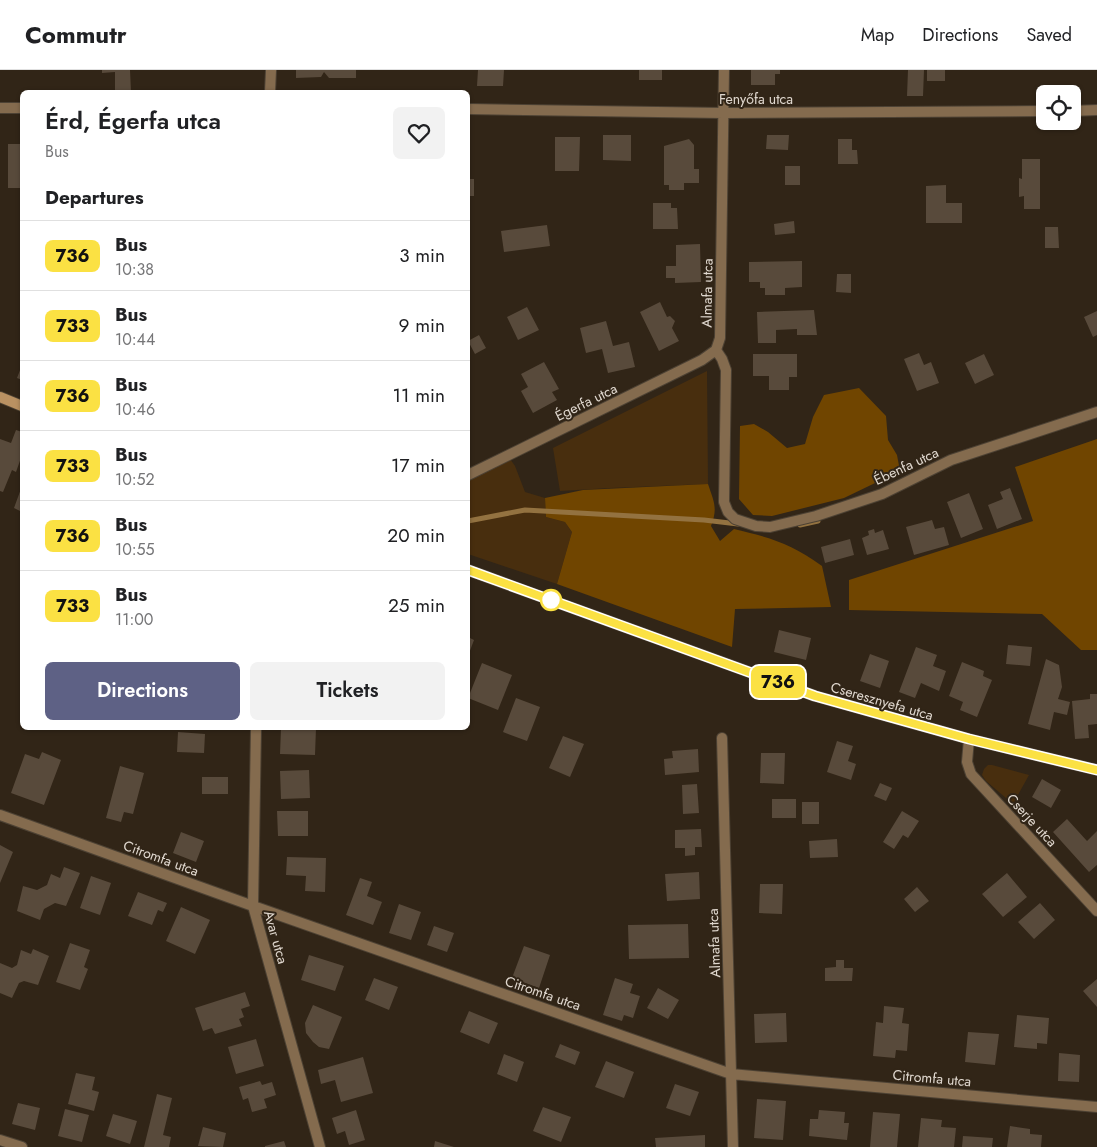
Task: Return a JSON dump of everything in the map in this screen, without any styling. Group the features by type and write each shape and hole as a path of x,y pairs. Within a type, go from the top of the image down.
{"street":[{"path":"270,90 271,70"},
{"name":"Almafa utca","path":"716,350 720,338 724,70"},
{"path":"0,108 20,108"},
{"name":"Fenyőfa utca","path":"470,110 723,113 1036,111"},
{"path":"1081,111 1097,110"},
{"name":"Égerfa utca","path":"470,475 702,360 716,350"},
{"name":"Ébenfa utca","path":"716,350 726,370 724,502 728,512 735,519 756,526 770,527 816,516 882,494 951,460 1097,412"},
{"path":"0,397 20,405"},
{"name":"Cseresznyefa utca","path":"470,571 815,696 969,739 1097,770"},
{"name":"Avar utca","path":"256,730 253,906 320,1147"},
{"name":"Almafa utca","path":"722,738 733,1147"},
{"name":"Cserje utca","path":"969,739 966,762 971,774 1097,911"},
{"name":"Citromfa utca","path":"0,815 731,1074 1097,1107"},
{"path":"0,1140 22,1147"}],"shaded area":[{"path":"707,371 708,484 560,491 553,448"},
{"path":"859,388 886,416 888,440 897,455 900,471 844,498 772,516 753,515 739,499 740,426 754,424 768,432 787,448 805,444 813,417 824,395"},
{"path":"1097,439 1097,650 1081,650 1042,614 849,610 849,580 1033,521 1015,467"},
{"path":"510,459 515,466 525,492 545,498 546,517 565,522 572,532 557,584 470,555 470,480"},
{"path":"708,484 715,510 711,526 720,541 734,529 770,539 800,552 822,566 831,607 735,609 732,647 557,584 572,532 565,522 546,517 545,498 583,490"},
{"path":"988,765 1029,775 1013,804 986,781 982,775"}],"building":[{"path":"102,70 130,70 131,90 115,90 115,72 102,73"},
{"path":"296,70 356,70 356,78 329,78 324,72 321,77 296,78"},
{"path":"478,70 504,70 503,86 477,86"},
{"path":"639,70 662,70 662,80 639,80"},
{"path":"751,70 780,70 780,74 775,74 775,85 751,85"},
{"path":"908,70 924,70 923,96 907,96"},
{"path":"927,70 945,70 945,81 927,81"},
{"path":"603,135 631,135 631,161 603,160"},
{"path":"767,135 789,135 788,150 766,149"},
{"path":"555,137 580,137 579,171 555,171"},
{"path":"689,139 694,145 694,169 699,169 699,183 684,183 684,190 669,190 669,185 664,185 664,146"},
{"path":"838,139 852,139 852,150 857,150 858,164 838,164"},
{"path":"8,144 20,144 20,188 8,188"},
{"path":"1022,159 1040,159 1040,209 1024,209 1024,196 1019,197 1019,178 1022,179"},
{"path":"785,166 800,166 800,185 785,185"},
{"path":"470,179 474,179 474,196 470,196"},
{"path":"946,185 946,203 962,203 962,223 926,223 926,186"},
{"path":"653,203 671,203 671,208 677,208 678,229 653,229"},
{"path":"794,221 795,233 775,235 774,224"},
{"path":"547,225 550,246 504,252 501,231"},
{"path":"1045,227 1058,227 1059,248 1045,248"},
{"path":"700,244 701,282 675,283 675,278 666,278 666,266 676,266 676,245"},
{"path":"802,261 802,287 785,288 785,295 765,295 765,288 760,288 760,282 749,282 749,262"},
{"path":"837,274 851,274 851,293 836,292"},
{"path":"660,302 667,317 670,316 675,321 672,328 679,341 659,351 640,312"},
{"path":"527,307 539,330 518,340 507,317"},
{"path":"814,310 817,335 797,335 797,329 776,330 776,343 758,343 757,312"},
{"path":"1097,311 1097,335 1093,337 1084,317"},
{"path":"606,321 613,346 629,342 635,367 608,373 602,349 586,353 580,328"},
{"path":"479,335 486,348 475,354 470,345 470,340"},
{"path":"919,353 924,365 931,362 939,383 917,391 904,359"},
{"path":"753,354 797,354 797,377 789,377 789,390 769,390 769,376 753,376"},
{"path":"984,354 994,375 975,384 965,363"},
{"path":"544,362 559,389 552,392 557,400 533,413 521,391 528,387 521,374"},
{"path":"16,430 20,431 20,461 16,472 12,470 3,492 0,491 0,439 11,443"},
{"path":"1010,488 1022,519 997,529 988,505 1003,499 1000,492"},
{"path":"20,492 20,511 14,508"},
{"path":"969,493 983,529 961,538 947,502"},
{"path":"932,520 935,529 944,527 949,545 914,555 906,527"},
{"path":"874,529 875,533 883,530 889,549 867,555 862,538 869,535 868,531"},
{"path":"850,539 854,555 825,563 821,547"},
{"path":"779,630 811,638 806,660 774,652"},
{"path":"470,638 474,640 470,651"},
{"path":"1008,645 1032,647 1030,666 1006,664"},
{"path":"916,647 937,655 933,666 946,671 939,691 921,683 915,698 899,692"},
{"path":"870,654 889,661 880,688 860,681"},
{"path":"1046,659 1059,665 1062,687 1058,699 1070,702 1067,715 1054,712 1050,730 1028,724"},
{"path":"962,662 984,671 983,676 992,680 977,717 960,710 963,702 949,696"},
{"path":"482,663 512,675 498,710 470,699 470,693"},
{"path":"1090,694 1097,694 1097,724 1088,725 1089,738 1075,739 1072,701 1090,699"},
{"path":"516,698 540,707 527,741 503,732"},
{"path":"281,730 316,730 315,755 280,754"},
{"path":"178,732 205,734 204,753 177,752"},
{"path":"563,736 584,744 570,777 549,768"},
{"path":"837,741 853,746 848,761 856,764 851,780 827,772"},
{"path":"698,749 699,772 665,775 664,759 673,758 672,751"},
{"path":"42,752 61,760 44,805 11,793 25,754 39,759"},
{"path":"761,753 785,753 784,784 760,783"},
{"path":"120,766 144,773 133,814 124,812 121,822 106,818"},
{"path":"309,770 310,798 281,799 280,771"},
{"path":"202,777 228,777 228,794 202,794"},
{"path":"1042,779 1061,790 1051,808 1032,797"},
{"path":"880,783 892,788 886,801 874,796"},
{"path":"697,784 699,813 683,814 682,785"},
{"path":"772,799 796,799 796,818 772,818"},
{"path":"802,802 819,802 819,824 802,824"},
{"path":"277,811 308,811 308,836 278,836"},
{"path":"902,811 919,821 908,838 903,835 894,849 883,842"},
{"path":"1067,819 1087,841 1097,831 1097,865 1089,872 1053,832"},
{"path":"701,829 702,847 695,847 695,855 685,856 685,848 675,848 675,830"},
{"path":"181,832 204,841 196,862 173,853"},
{"path":"837,839 838,857 810,858 809,841"},
{"path":"0,845 13,852 0,883"},
{"path":"287,857 326,858 325,892 305,891 306,876 286,875"},
{"path":"64,867 80,873 66,906 55,903 44,909 40,920 17,911 23,886 37,890 47,885 51,874 60,878"},
{"path":"699,872 700,899 667,901 665,874"},
{"path":"1007,873 1027,897 1003,917 982,894"},
{"path":"91,876 111,883 100,915 80,908"},
{"path":"360,878 372,882 367,896 382,902 373,925 346,915"},
{"path":"760,884 783,884 782,914 759,913"},
{"path":"917,887 929,901 915,912 904,899"},
{"path":"138,892 167,903 163,912 158,910 152,925 128,916"},
{"path":"1040,903 1055,920 1034,939 1018,922"},
{"path":"399,904 421,912 411,940 389,933"},
{"path":"181,907 210,920 195,954 166,941"},
{"path":"688,924 689,958 629,959 628,925"},
{"path":"434,926 454,933 447,952 427,945"},
{"path":"70,943 90,950 84,967 88,969 80,990 56,982"},
{"path":"524,946 550,955 539,988 512,978"},
{"path":"33,949 49,956 38,985 24,981 19,983 12,998 0,993 0,963 12,968 17,965 21,950 31,954"},
{"path":"309,955 344,966 335,991 301,980"},
{"path":"836,960 844,960 844,968 853,968 852,981 825,981 825,968 836,967"},
{"path":"374,978 398,987 389,1010 365,1000"},
{"path":"615,978 633,984 630,993 640,996 633,1018 624,1015 622,1021 603,1015"},
{"path":"1097,979 1097,1007 1083,991"},
{"path":"658,988 679,1000 668,1019 647,1008"},
{"path":"245,992 250,1006 241,1009 244,1017 239,1019 242,1026 215,1034 212,1028 203,1031 195,1008"},
{"path":"313,1005 342,1017 329,1049 319,1047 306,1033 305,1023"},
{"path":"884,1006 904,1008 902,1023 909,1024 907,1051 896,1050 895,1058 873,1056 876,1022 883,1023"},
{"path":"469,1011 498,1023 489,1044 460,1032"},
{"path":"786,1013 787,1042 755,1043 754,1014"},
{"path":"1017,1015 1049,1018 1047,1044 1037,1043 1037,1049 1014,1047"},
{"path":"968,1032 999,1034 995,1065 965,1062"},
{"path":"256,1039 264,1066 236,1074 228,1047"},
{"path":"560,1044 580,1052 575,1065 555,1057"},
{"path":"1059,1053 1080,1055 1079,1082 1058,1081"},
{"path":"504,1054 524,1062 517,1082 497,1074"},
{"path":"363,1057 373,1093 341,1102 335,1080 321,1084 318,1070"},
{"path":"606,1061 634,1072 624,1098 595,1087"},
{"path":"76,1073 95,1077 92,1090 99,1092 94,1111 68,1104"},
{"path":"260,1081 262,1085 272,1082 276,1095 264,1099 267,1108 252,1112 248,1098 243,1100 239,1087"},
{"path":"675,1084 699,1092 690,1116 666,1108"},
{"path":"157,1094 172,1098 163,1135 171,1137 169,1147 144,1147"},
{"path":"757,1099 786,1101 783,1140 754,1138"},
{"path":"18,1103 40,1108 35,1130 12,1124"},
{"path":"543,1107 571,1117 561,1142 533,1131"},
{"path":"65,1109 89,1115 82,1142 58,1136"},
{"path":"356,1110 365,1140 349,1145 345,1131 337,1134 332,1118"},
{"path":"819,1110 845,1112 844,1123 849,1123 847,1140 809,1136 810,1119 818,1119"},
{"path":"873,1112 900,1114 897,1147 870,1147"},
{"path":"113,1114 137,1121 130,1144 106,1136"},
{"path":"921,1118 942,1120 941,1127 956,1128 954,1147 918,1147"},
{"path":"1010,1126 1030,1129 1030,1134 1042,1135 1041,1147 1007,1147"},
{"path":"203,1127 226,1133 223,1147 198,1146"},
{"path":"705,1135 705,1147 656,1147 655,1138"},
{"path":"963,1136 993,1138 992,1147 962,1147"},
{"path":"284,1141 286,1147 265,1147 265,1146"},
{"path":"435,1141 454,1147 434,1147"}],"waterway":[{"path":"470,521 525,510 704,520 738,524"},
{"path":"800,525 818,521"}],"bus line":[{"name":"736","path":"470,571 815,696 969,739 1097,770"}]}
